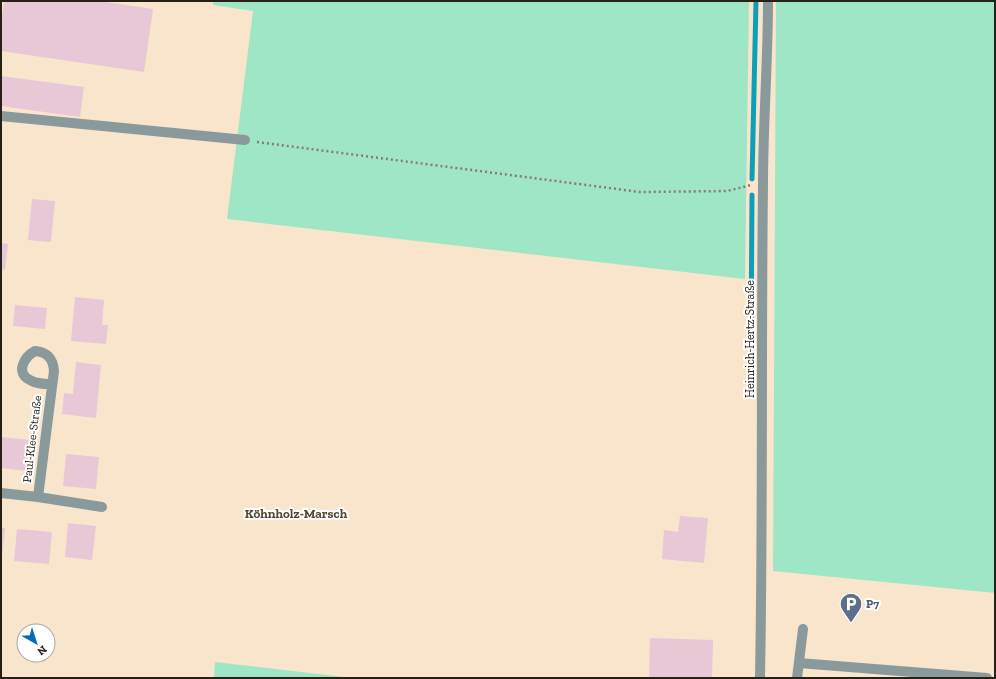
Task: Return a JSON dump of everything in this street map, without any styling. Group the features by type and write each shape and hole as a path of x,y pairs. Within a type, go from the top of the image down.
{"street":[{"name":"Heinrich-Hertz-Straße","path":"760,678 762,569 763,182 768,61 768,1"},
{"path":"1,116 245,140"},
{"name":"Paul-Klee-Straße","path":"38,497 51,384"},
{"name":"Paul-Klee-Straße","path":"1,493 102,507"},
{"path":"798,678 803,629"},
{"path":"799,663 987,678"}],"path":[{"path":"245,140 640,192 727,191 763,182"}],"green space":[{"path":"213,1 749,1 745,279 227,219 253,11 213,5"},
{"path":"776,1 995,1 995,593 773,571"},
{"path":"215,662 353,678 214,678"}],"building":[{"path":"4,1 99,1 153,9 144,72 1,51 1,24"},
{"path":"1,76 84,87 80,117 1,106"},
{"path":"32,199 55,201 51,242 28,240"},
{"path":"1,243 8,244 5,270 1,269"},
{"path":"75,297 104,300 102,325 108,325 106,344 71,341"},
{"path":"15,305 47,308 45,329 13,326"},
{"path":"76,362 101,365 96,418 62,414 64,393 73,394"},
{"path":"1,437 30,440 27,471 1,468"},
{"path":"66,454 99,457 96,489 63,486"},
{"path":"680,516 708,518 704,563 662,559 664,530 678,532"},
{"path":"68,523 96,526 92,560 65,557"},
{"path":"1,528 5,528 2,557 1,557"},
{"path":"17,529 52,532 49,564 14,561"},
{"path":"650,638 713,640 712,678 649,678"}],"waterway":[{"path":"752,179 756,1"},
{"path":"751,345 752,195"}],"place":[{"name":"P7","path":"851,624"}],"district":[{"name":"Köhnholz-Marsch","path":"296,513"}]}
